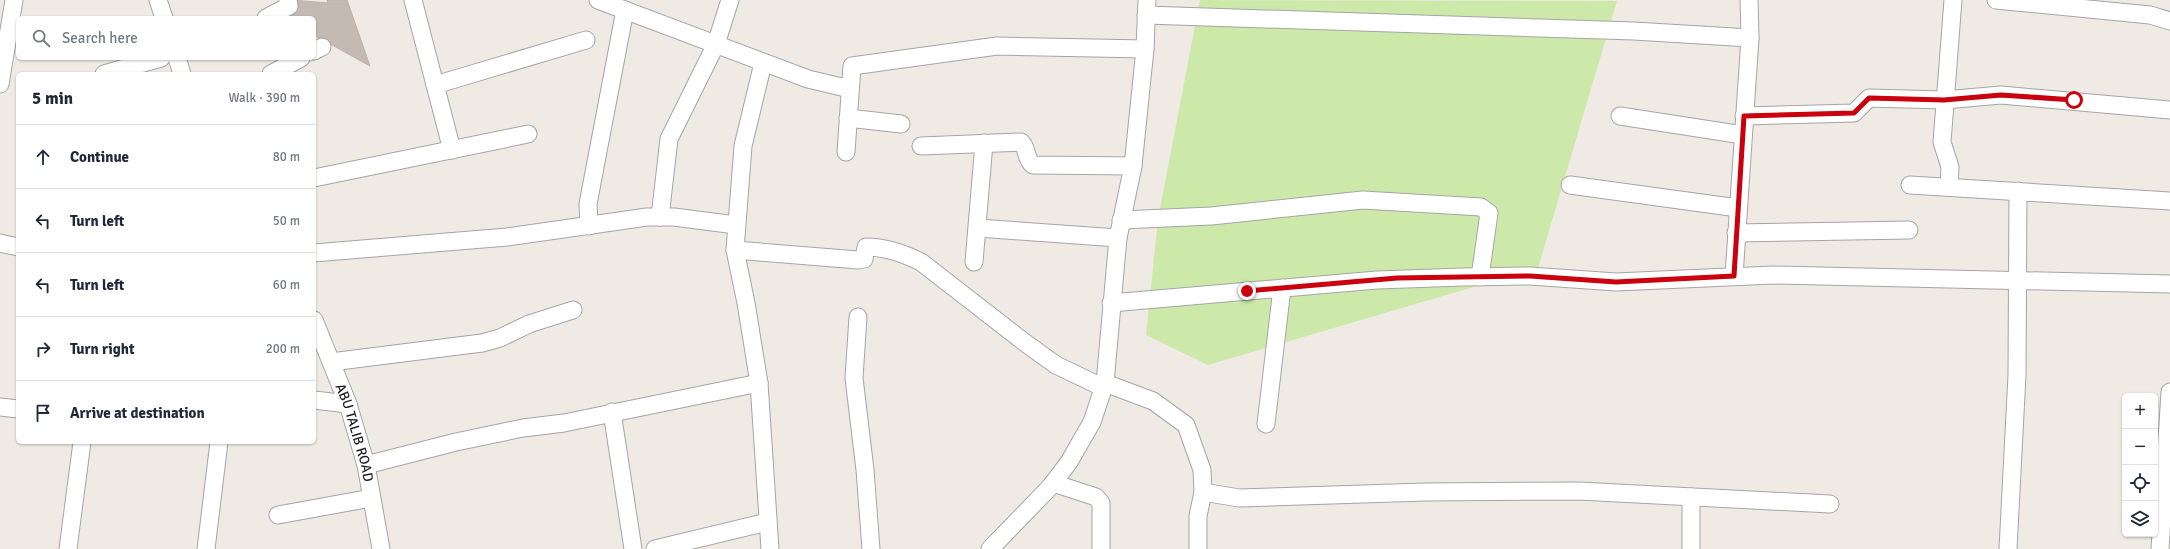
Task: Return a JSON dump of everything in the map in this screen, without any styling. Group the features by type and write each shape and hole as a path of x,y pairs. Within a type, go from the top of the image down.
{"street":[{"path":"0,84 14,0"},
{"path":"158,0 163,16"},
{"path":"270,16 289,6 288,0"},
{"path":"413,0 452,150"},
{"path":"598,0 808,80 850,89"},
{"path":"660,217 669,139 716,44 730,0"},
{"path":"1734,276 1750,38 1749,0"},
{"path":"1949,187 1950,167 1942,142 1944,100 1953,0"},
{"path":"1996,0 2150,15 2170,22"},
{"path":"995,547 1053,483 1068,462 1092,422 1105,386 1111,303 1118,238 1133,166 1145,49 1146,8 1634,31 1750,38"},
{"path":"589,226 588,204 625,10"},
{"path":"435,85 586,40"},
{"path":"846,152 852,66 997,46 1145,49"},
{"path":"111,72 154,60"},
{"path":"275,72 297,60"},
{"path":"764,62 743,146 735,250 748,310 759,383 767,522 770,549"},
{"path":"1744,116 1854,113 1869,98 1944,100 2001,95 2170,110"},
{"path":"1620,116 1743,135"},
{"path":"848,118 900,124"},
{"path":"316,178 528,134"},
{"path":"921,146 1021,142 1024,145 1028,161 1033,165 1133,166"},
{"path":"974,262 984,143"},
{"path":"1570,185 1738,208"},
{"path":"1910,185 2170,200"},
{"path":"2008,549 2017,375 2018,191"},
{"path":"1121,220 1211,216 1364,200 1481,206 1488,213 1480,277"},
{"path":"316,253 507,237 647,217 736,225"},
{"path":"978,228 1118,238"},
{"path":"1736,232 1909,230"},
{"path":"0,242 16,246"},
{"path":"735,250 858,260 864,259 866,248 876,247 912,258 921,262 1056,365 1105,386 1153,401 1186,425 1202,470 1203,492 1198,516 1198,549"},
{"path":"1111,303 1397,278 1530,276 1616,282 1773,275 2170,284"},
{"path":"1266,424 1282,288"},
{"path":"331,362 482,343 500,338 529,324 573,310"},
{"path":"858,316 854,378 865,470 871,549"},
{"name":"ABU TALIB ROAD","path":"316,325 348,404 366,465 381,549"},
{"path":"366,465 456,442 759,383"},
{"path":"2160,549 2170,392"},
{"path":"316,400 348,404"},
{"path":"0,407 16,409"},
{"path":"612,412 633,549"},
{"path":"68,549 82,444"},
{"path":"206,549 219,444"},
{"path":"1053,483 1096,497 1101,503 1101,549"},
{"path":"1203,492 1239,498 1432,492 1579,491 1830,504"},
{"path":"1690,549 1691,497"},
{"path":"278,515 371,498"},
{"path":"655,549 767,522"}],"green space":[{"path":"1200,0 1617,1 1538,268 1208,365 1146,335 1158,219"}],"building":[{"path":"292,0 328,3 327,0 347,0 370,66 316,36 316,16 284,16"}],"route":[{"path":"1247,291 1397,278 1530,276 1616,282 1734,276 1744,116 1854,113 1859,110 1865,100 1869,98 1944,100 2001,95 2074,100"}]}
